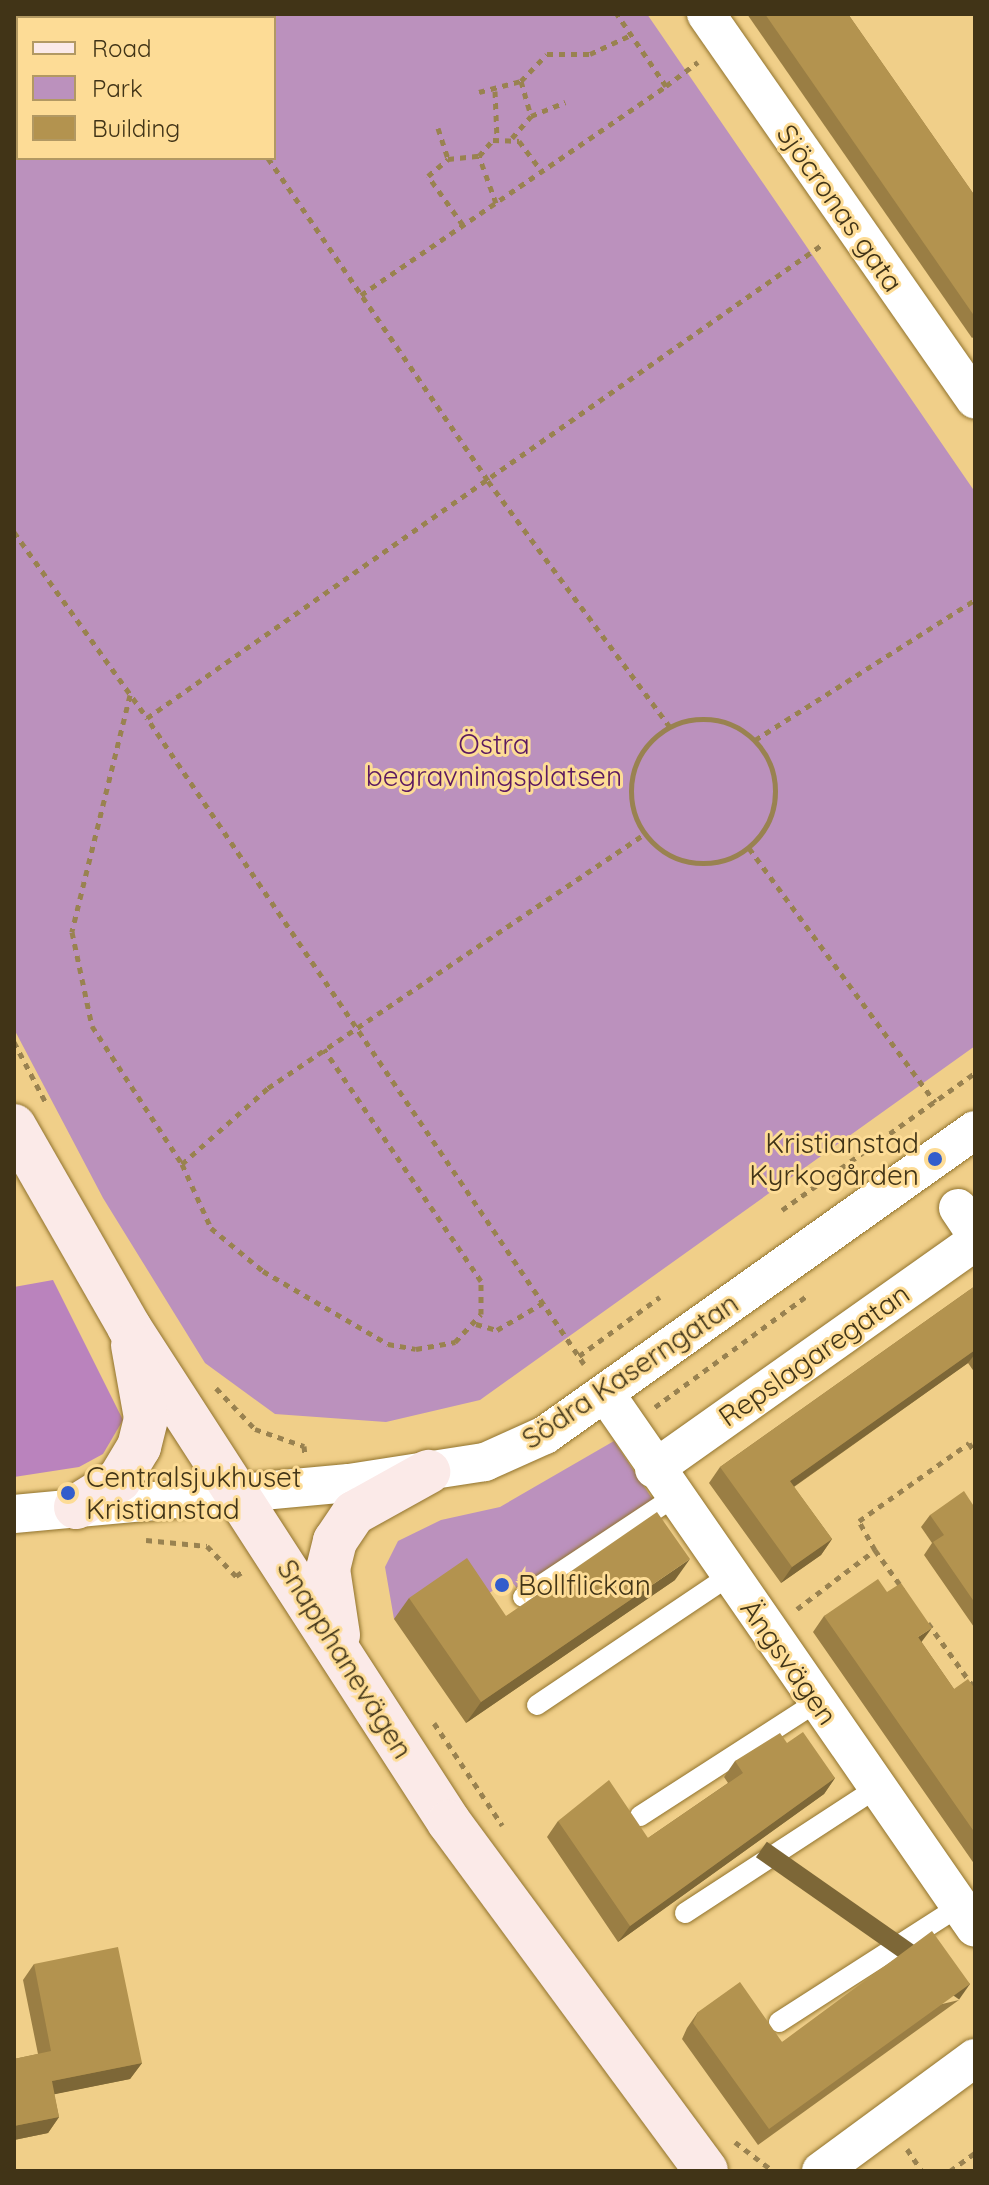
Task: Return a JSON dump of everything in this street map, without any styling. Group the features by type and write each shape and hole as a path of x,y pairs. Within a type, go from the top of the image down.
{"main road":[{"name":"Snapphanevägen","path":"33,1120 129,1327 449,1822 706,2171"},
{"path":"76,1507 119,1480 139,1447 146,1418 129,1327"},
{"path":"341,1654 328,1569 335,1541 354,1513 428,1472"}],"street":[{"name":"Sjöcronas gata","path":"706,14 850,224 969,379"},
{"name":"Södra Kaserngatan","path":"14,1514 238,1495 485,1462 545,1435 975,1130"},
{"name":"Repslagaregatan","path":"664,1483 975,1242"},
{"name":"Ängsvägen","path":"605,1393 664,1483 967,1917"},
{"path":"821,2171 975,2058"}],"lane":[{"path":"523,1597 664,1483"},
{"path":"537,1705 729,1576"},
{"path":"640,1816 817,1702"},
{"path":"685,1913 877,1788"},
{"path":"779,2022 967,1917"}],"path":[{"path":"361,295 666,86 617,14"},
{"path":"479,92 495,91 521,81 547,54 590,54 631,35"},
{"path":"521,81 531,116"},
{"path":"495,91 497,138"},
{"path":"512,138 531,116 565,102"},
{"path":"438,128 448,159"},
{"path":"463,225 428,176 448,159 479,156 497,138 512,138 542,172"},
{"path":"479,156 496,203"},
{"path":"269,160 488,481 669,726"},
{"path":"147,718 850,224"},
{"path":"14,532 147,718 605,1393"},
{"path":"755,740 975,600"},
{"path":"130,695 72,932 92,1026 182,1164 211,1228 263,1271 388,1344 438,1347 476,1324 497,1330 543,1303"},
{"path":"714,719 755,740 771,765 776,795 768,824 749,848 705,864 660,851 644,834 631,799 636,763 669,726 714,719"},
{"path":"182,1164 356,1026 644,834"},
{"path":"749,848 935,1102"},
{"path":"14,1042 33,1120"},
{"path":"324,1049 481,1281 476,1324"},
{"path":"782,1210 975,1073"},
{"path":"579,1356 660,1297"},
{"path":"206,1373 255,1429 304,1446 305,1485"},
{"path":"911,1601 859,1521 969,1443 975,1453"},
{"path":"139,1540 207,1546 236,1576 277,1553"},
{"path":"767,1631 875,1550"},
{"path":"920,1613 975,1689"},
{"path":"950,2171 975,2153"}],"green space":[{"name":"Östra begravningsplatsen","path":"14,14 647,14 975,492 975,1046 480,1400 386,1422 275,1414 205,1363 103,1198 14,1029"},
{"path":"614,1441 657,1506 523,1597 510,1579 470,1606 394,1619 385,1567 398,1541 441,1520 500,1507"}],"shaded area":[{"path":"53,1280 123,1420 103,1454 79,1467 14,1477 14,1287"}],"building":[{"path":"765,14 848,14 975,196 975,317"},
{"path":"975,1286 975,1350 790,1481 832,1539 792,1567 720,1467"},
{"path":"964,1491 975,1508 975,1603 933,1542 944,1535 930,1515"},
{"path":"657,1512 690,1559 481,1702 409,1598 467,1558 506,1616"},
{"path":"878,1579 887,1592 901,1583 932,1628 918,1637 954,1689 968,1679 975,1689 975,1833 824,1616"},
{"path":"803,1732 835,1778 630,1926 558,1821 609,1780 648,1838 743,1773 735,1761 780,1733 787,1743"},
{"path":"932,1931 970,1984 769,2129 693,2023 698,2012 740,1982 782,2042"},
{"path":"118,1947 142,2063 52,2081 59,2117 14,2126 14,2059 51,2051 34,1964"}],"place":[{"name":"Kristianstad Kyrkogården","path":"935,1159"},
{"name":"Centralsjukhuset Kristianstad","path":"68,1493"},
{"name":"Bollflickan","path":"502,1585"}]}
